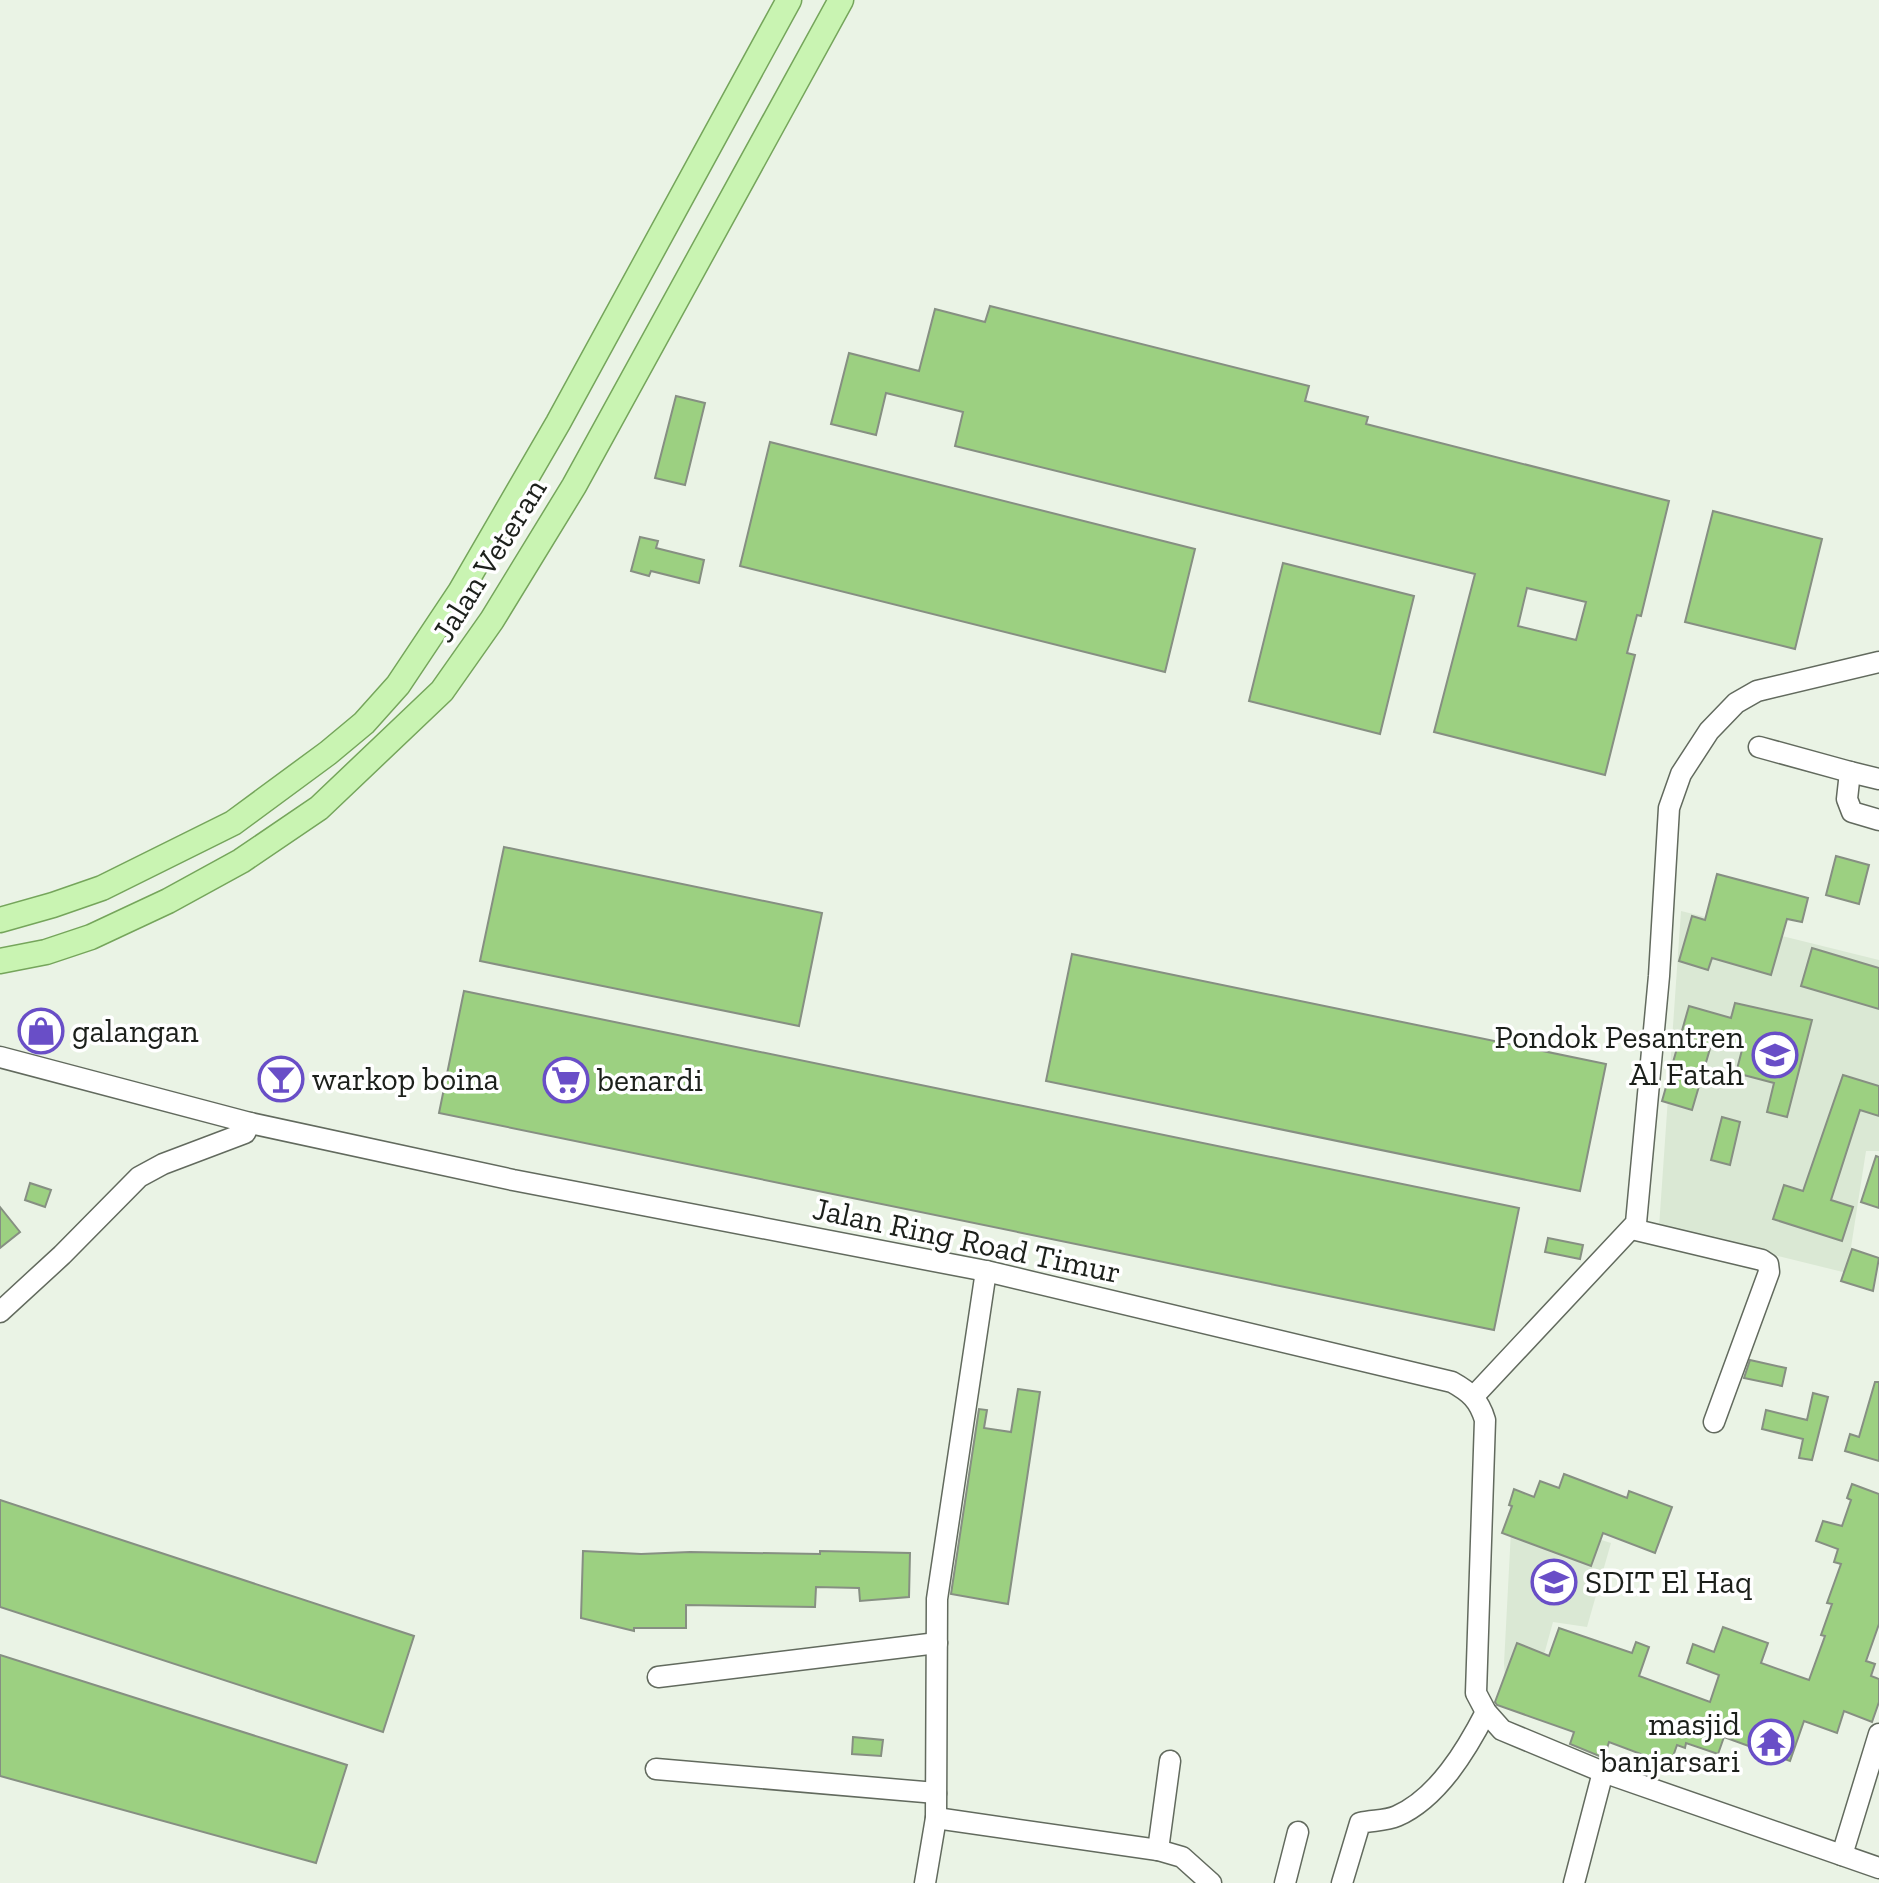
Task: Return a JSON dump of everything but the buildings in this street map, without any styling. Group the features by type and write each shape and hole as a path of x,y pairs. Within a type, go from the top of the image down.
{"main road":[{"name":"Jalan Veteran","path":"0,920 102,888 233,823 364,723 398,685 460,592 550,436 789,0"},
{"name":"Jalan Veteran","path":"0,961 46,952 91,937 168,901 241,861 319,808 442,691 492,620 574,486 841,0"}],"street":[{"path":"1879,662 1757,691 1736,703 1709,731 1681,774 1669,808 1659,976 1638,1217 1632,1229 1474,1396 1485,1420 1476,1693 1486,1712 1502,1730 1603,1772 1879,1868"},
{"path":"1759,747 1879,779"},
{"path":"1850,772 1849,806 1857,814 1879,820"},
{"name":"Jalan Ring Road Timur","path":"0,1057 250,1123 513,1180 986,1271 1452,1382 1474,1396"},
{"path":"0,1312 139,1177 163,1164 245,1133 250,1123"},
{"path":"1632,1229 1762,1260 1769,1267 1714,1422"},
{"path":"925,1883 936,1818 937,1599 986,1271"},
{"path":"658,1677 937,1643"},
{"path":"1342,1883 1360,1823 1396,1817 1429,1792 1457,1764 1486,1712"},
{"path":"1842,1855 1879,1734"},
{"path":"1158,1850 1170,1761"},
{"path":"656,1769 936,1793"},
{"path":"1574,1883 1603,1772"},
{"path":"936,1818 1158,1850 1182,1857 1211,1883"},
{"path":"1285,1883 1298,1832"}],"shaded area":[{"name":"Pondok Pesantren Al Fatah","path":"1681,911 1879,960 1879,1151 1866,1151 1847,1273 1659,1227"},
{"name":"SDIT El Haq","path":"1512,1512 1611,1543 1587,1627 1553,1622 1528,1713 1507,1699 1504,1664"}],"place":[{"name":"galangan","path":"41,1031"},
{"name":"Pondok Pesantren Al Fatah","path":"1775,1055"},
{"name":"warkop boina","path":"281,1079"},
{"name":"benardi","path":"566,1080"},
{"name":"SDIT El Haq","path":"1554,1582"},
{"name":"masjid banjarsari","path":"1771,1742"}]}
